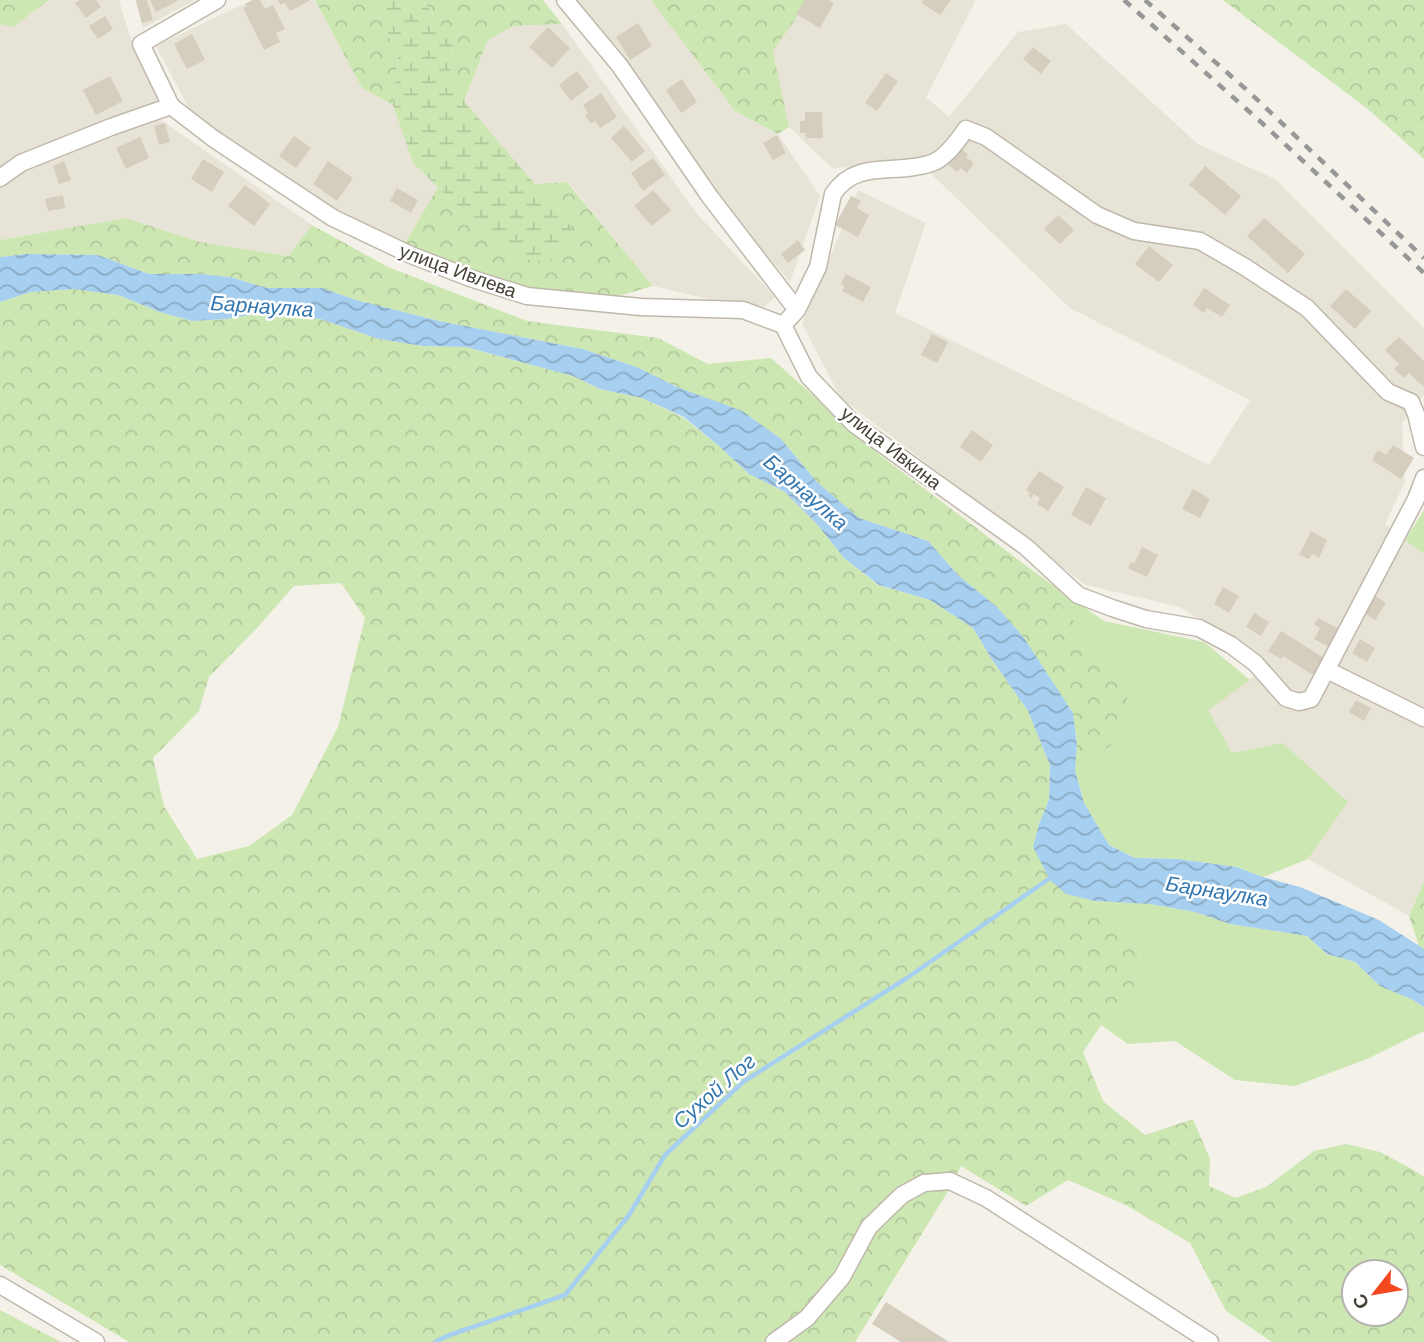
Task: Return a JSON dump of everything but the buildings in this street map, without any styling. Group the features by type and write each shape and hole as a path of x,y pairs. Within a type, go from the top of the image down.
{"street":[{"name":"улица Ивлева","path":"217,0 141,44 172,106 214,139 333,218 411,255 527,296 641,307 743,310 783,326"},
{"path":"565,0 620,66 710,197 797,310"},
{"path":"0,178 21,163 172,106"},
{"path":"783,326 797,310 818,267 833,194 839,185 850,176 939,160 966,129 986,137 1097,215 1134,231 1200,240 1307,308 1388,392 1417,404 1416,414 1424,447"},
{"name":"улица Ивкина","path":"783,326 809,377 855,424 1026,547 1078,595 1146,619 1199,628 1231,645 1255,663 1286,698 1298,702 1311,699 1416,499 1424,478"},
{"path":"1327,670 1424,718"},
{"path":"774,1342 807,1318 842,1277 870,1227 902,1195 924,1183 950,1181 986,1198 1210,1342"},
{"path":"0,1285 96,1342"}],"shaded area":[{"path":"49,0 119,0 134,49 158,102 20,154 0,172 0,24 13,27"},
{"path":"135,0 195,0 143,28"},
{"path":"252,0 315,0 362,88 393,105 413,163 438,187 401,250 315,207 198,126 156,46"},
{"path":"573,0 651,0 735,111 778,134 820,196 790,282 713,192"},
{"path":"809,0 973,0 975,2 926,97 949,117 1018,32 1066,24 1198,144 1275,179 1424,328 1424,395 1402,423 1405,482 1385,524 1424,554 1424,881 1409,916 1308,859 1347,802 1232,753 1207,710 1270,665 1180,607 1086,585 841,398 802,324 858,190 926,223 895,313 1209,465 1250,400 1070,308 921,164 832,168 789,127 773,51"},
{"path":"562,24 697,214 775,297 760,311 653,286 568,182 534,184 464,101 488,40 514,26"},
{"path":"161,120 312,225 288,256 200,242 126,218 0,240 0,188 22,168"}],"green space":[{"path":"0,0 49,0 13,27 0,24"},
{"path":"315,0 373,0 398,56 393,105 362,88"},
{"path":"373,0 423,0 453,44 450,75 464,101 580,237 550,262 511,258 413,163 393,105 398,56"},
{"path":"423,0 543,0 562,24 514,26 488,40 464,101 450,75 453,44"},
{"path":"651,0 809,0 773,51 789,127 778,134 735,111"},
{"path":"1223,0 1424,0 1424,159 1369,110"},
{"path":"567,182 653,286 612,298 515,293 401,250 438,187 511,258 580,237 534,184"},
{"path":"126,218 200,242 288,256 312,225 388,267 527,321 658,338 708,364 771,358 881,456 1040,576 1128,694 1119,740 1075,770 1077,745 1073,713 1024,639 997,607 958,575 928,541 859,518 817,482 781,439 639,368 583,349 439,321 356,300 322,288 267,288 230,277 149,274 98,255 27,254 0,257 0,240"},
{"path":"74,289 118,295 160,312 192,321 256,314 320,319 379,339 423,346 466,347 573,376 600,389 642,398 684,418 749,474 785,492 816,523 844,558 878,585 930,600 973,628 1028,711 1050,765 1049,800 1039,824 1067,894 1095,901 1141,954 1133,991 1101,1025 1083,1052 1103,1101 1145,1135 1193,1119 1210,1159 1209,1186 1235,1198 1266,1187 1314,1151 1346,1144 1380,1152 1424,1177 1424,1342 1272,1342 1226,1311 1190,1243 1126,1205 1068,1180 1026,1206 961,1166 855,1342 129,1342 0,1265 0,302 31,292","holes":["341,583 365,618 338,727 292,815 249,846 197,859 164,806 153,758 199,711 209,677 294,586"]},
{"path":"1424,510 1424,554 1405,540"},
{"path":"1040,576 1104,621 1204,642 1250,680 1208,710 1232,753 1283,743 1348,802 1308,859 1263,877 1237,867 1178,859 1135,858 1109,845 1084,803 1075,770 1119,740"},
{"path":"1424,881 1424,949 1419,946 1409,916"},
{"path":"1095,901 1150,904 1195,912 1230,924 1307,936 1327,954 1355,962 1380,986 1424,1007 1424,1031 1367,1059 1295,1086 1235,1080 1175,1041 1128,1044 1101,1025 1133,991 1141,954"},
{"path":"0,1310 61,1342 0,1342"}],"water":[{"name":"Барнаулка","path":"27,254 98,255 149,274 230,277 267,288 322,288 356,300 439,321 583,349 639,368 677,387 742,411 781,439 817,482 859,518 928,541 958,575 997,607 1024,638 1073,713 1077,745 1075,770 1084,803 1109,845 1135,858 1178,859 1237,867 1300,887 1379,920 1424,949 1424,1007 1380,986 1355,962 1327,954 1307,936 1230,924 1195,912 1150,904 1095,901 1066,894 1050,880 1033,847 1049,800 1050,765 1028,711 973,628 930,600 879,585 844,558 816,523 785,492 749,474 684,417 642,398 600,389 573,376 466,347 423,346 379,339 320,319 256,314 192,321 160,312 118,295 74,289 31,292 0,302 0,257"}],"waterway":[{"name":"Сухой Лог","path":"435,1342 565,1295 629,1215 665,1155 743,1082 907,978 1053,876"}],"railway":[{"path":"1124,0 1424,273"},
{"path":"1145,0 1248,91 1424,258"}]}
